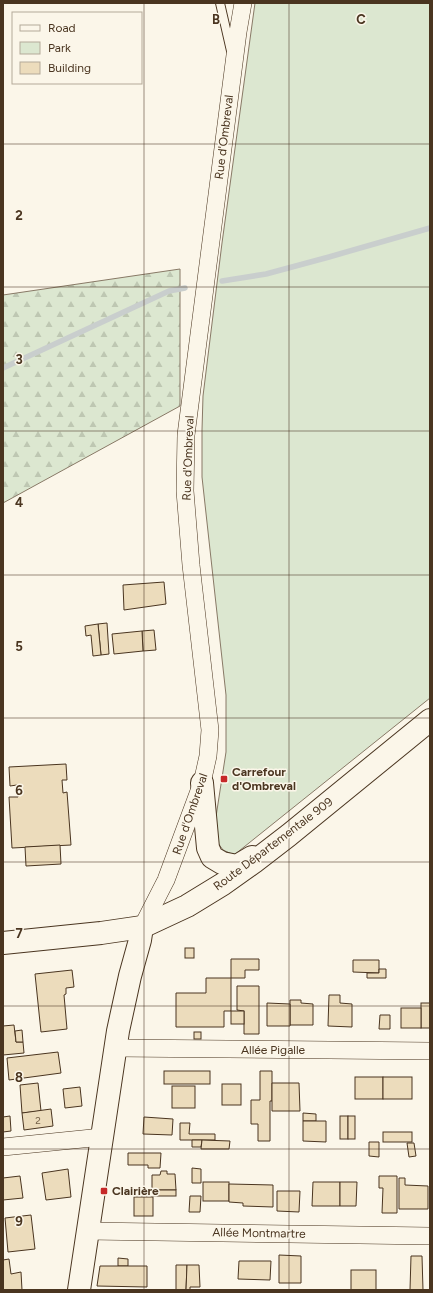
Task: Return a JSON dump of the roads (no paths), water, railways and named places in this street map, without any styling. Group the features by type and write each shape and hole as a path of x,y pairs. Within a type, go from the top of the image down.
{"main road":[{"name":"Route Départementale 909","path":"3,943 101,933 142,927 187,906 223,884 289,835 430,720"},
{"path":"202,783 208,848 212,857 222,863 237,866 289,835"},
{"path":"79,1290 116,1048 130,976 142,927"}],"street":[{"name":"Rue d'Ombreval","path":"142,927 166,880 202,783 208,756 210,730 185,491 186,435 243,3"},
{"name":"Allée Pigalle","path":"116,1048 430,1051"},
{"path":"3,1148 102,1137"},
{"name":"Allée Montmartre","path":"89,1231 430,1236"}],"lane":[{"path":"220,3 234,63"}],"waterway":[{"path":"222,281 266,274 430,228"},
{"path":"3,368 169,291 185,288"}],"place":[{"name":"Carrefour d'Ombreval","path":"224,779"},
{"name":"Clairière","path":"104,1191"}]}
